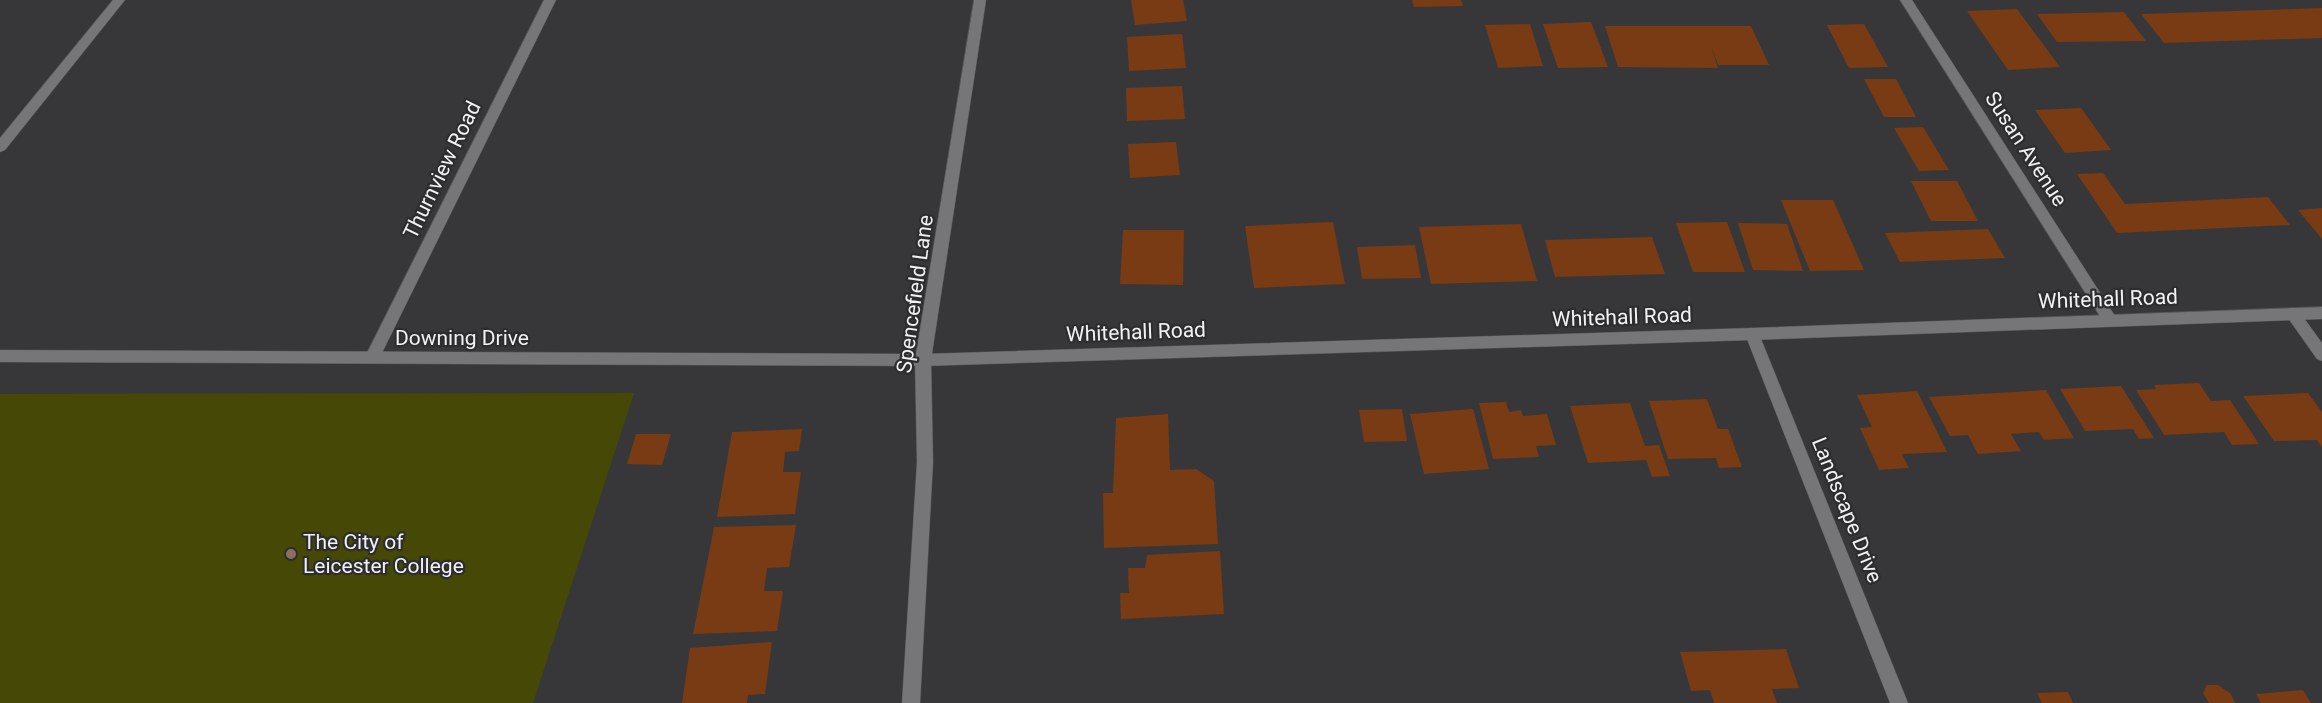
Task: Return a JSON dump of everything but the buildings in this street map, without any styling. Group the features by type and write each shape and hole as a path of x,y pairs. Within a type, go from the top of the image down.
{"street":[{"path":"0,147 119,0"},
{"name":"Thurnview Road","path":"372,359 550,0"},
{"name":"Spencefield Lane","path":"911,703 925,462 923,360 980,0"},
{"name":"Susan Avenue","path":"1906,0 2110,320"},
{"name":"Whitehall Road","path":"923,360 1752,334 2322,313"},
{"path":"2293,314 2322,355"},
{"name":"Landscape Drive","path":"1752,334 1899,703"},
{"name":"Downing Drive","path":"0,356 923,360"}],"shaded area":[{"name":"The City of Leicester College","path":"634,393 533,703 0,703 0,394"}],"place":[{"name":"The City of Leicester College","path":"291,554"}]}
